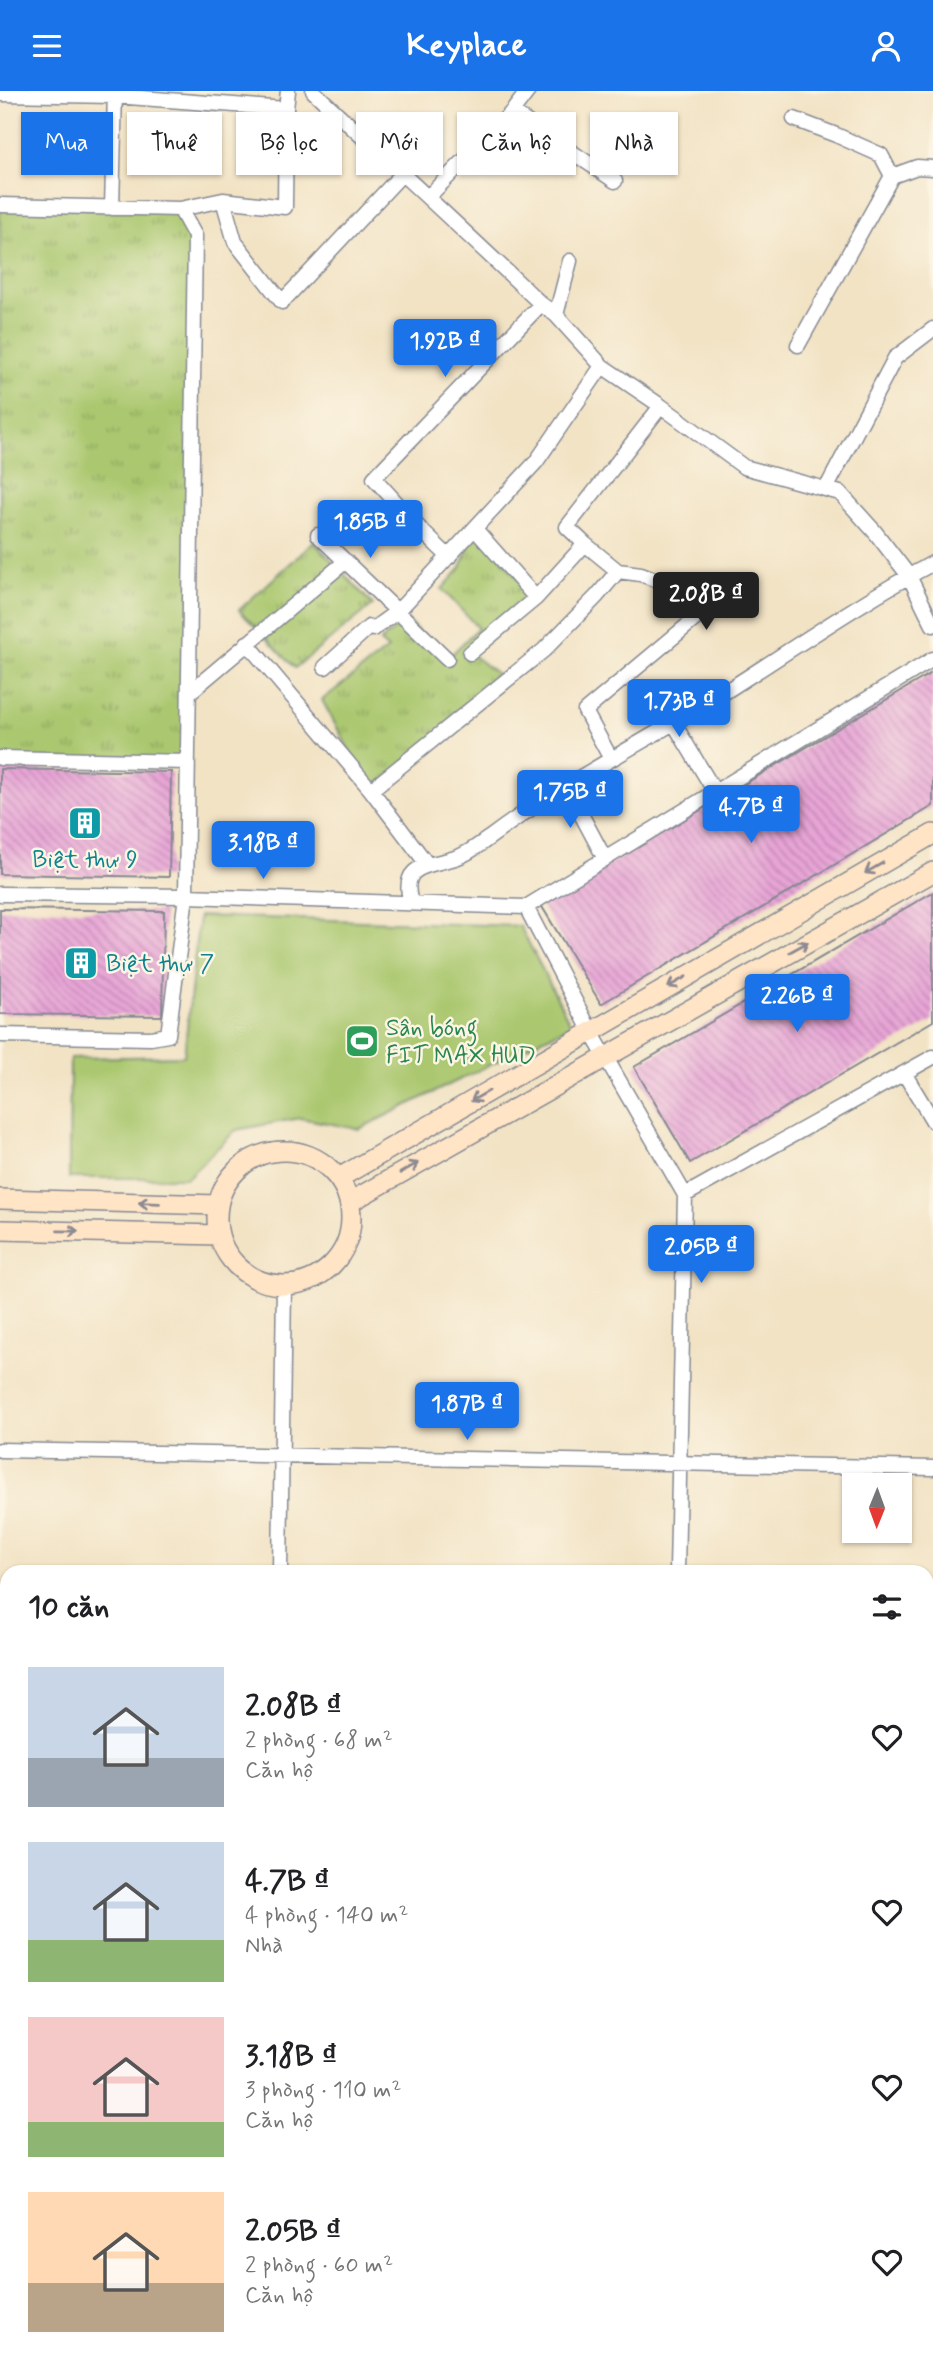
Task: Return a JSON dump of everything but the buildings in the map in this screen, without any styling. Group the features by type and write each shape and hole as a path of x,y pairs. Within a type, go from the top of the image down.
{"main road":[{"path":"339,1178 933,834"},
{"path":"349,1202 933,872"},
{"path":"290,1151 309,1155 326,1165 339,1178 349,1202 352,1218 349,1239 339,1258 324,1273 305,1283 284,1286 264,1283 246,1274 231,1261 221,1244 216,1225 218,1205 225,1187 236,1171 252,1159 271,1152 290,1151"},
{"path":"0,1199 218,1205"},
{"path":"0,1230 219,1235"}],"street":[{"path":"0,205 180,209 223,200 285,207 288,91"},
{"path":"313,91 356,131"},
{"path":"429,196 528,91"},
{"path":"0,94 115,93 286,109"},
{"path":"112,208 115,93"},
{"path":"512,111 615,181"},
{"path":"794,119 881,155 892,176"},
{"path":"797,345 892,176 918,167 933,168"},
{"path":"223,200 235,242 282,302 401,175"},
{"path":"403,175 429,196 541,304 556,314 602,366 661,405 744,467 840,493 909,576 933,625"},
{"path":"0,1035 151,1038 168,1035 186,896 189,694 195,236 180,209"},
{"path":"556,314 570,261"},
{"path":"449,557 374,478 541,304"},
{"path":"826,489 895,358 933,329"},
{"path":"325,667 369,627 373,629 398,611 475,529 536,462 602,366"},
{"path":"611,759 585,711 695,619 659,581 652,576 618,571 567,527 661,405"},
{"path":"475,529 536,598"},
{"path":"318,535 447,659"},
{"path":"470,653 536,598 585,544"},
{"path":"189,694 345,561"},
{"path":"411,903 408,883 412,874 422,866 459,857 471,851 517,816 933,562"},
{"path":"371,790 544,650 618,571"},
{"path":"247,643 371,790 427,864"},
{"path":"0,894 186,896 526,907 933,659"},
{"path":"673,722 715,792"},
{"path":"0,758 188,762"},
{"path":"566,786 605,859"},
{"path":"526,907 591,1032 685,1195 677,1565"},
{"path":"685,1195 933,1057"},
{"path":"904,1073 933,1121"},
{"path":"280,1565 284,1286"},
{"path":"0,1450 933,1468"}],"green space":[{"path":"0,205 180,209 195,236 188,762 0,758"},
{"path":"475,529 536,598 471,654 505,680 371,790 322,700 388,649 380,642 406,619 447,659 478,628 442,589 461,568"},
{"path":"314,542 373,605 295,668 239,610"},
{"name":"Sân bóng FIT MAX HUD","path":"199,916 520,926 571,1025 359,1129 300,1118 236,1130 187,1178 69,1178 70,1058 184,1056"}],"place":[{"name":"Biệt thự 9","path":"85,823"},
{"name":"Biệt thự 7","path":"81,963"},
{"name":"Sân bóng FIT MAX HUD","path":"362,1041"}]}
